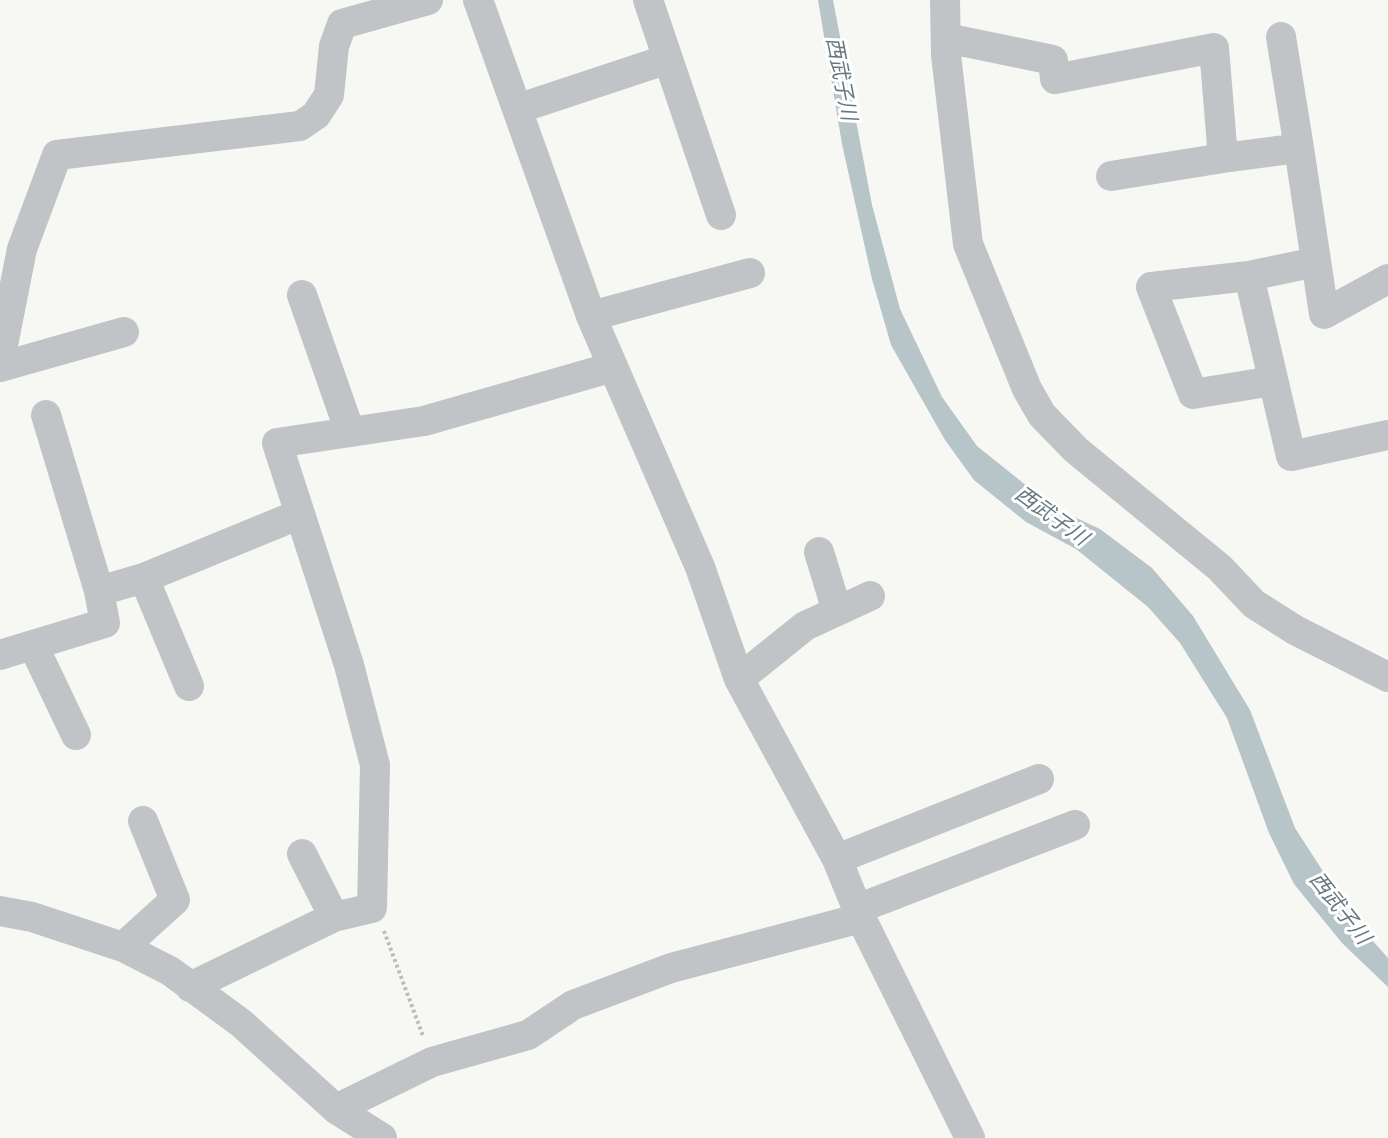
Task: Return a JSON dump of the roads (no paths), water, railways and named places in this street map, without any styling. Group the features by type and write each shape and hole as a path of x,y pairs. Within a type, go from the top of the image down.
{"street":[{"path":"0,360 11,251 57,155 300,126 316,115 329,95 334,46 342,24 428,0"},
{"path":"478,0 591,316 700,567 739,679 837,859 859,913 970,1138"},
{"path":"648,0 721,216"},
{"path":"945,0 946,38 968,244 1027,389 1042,415 1076,450 1220,568 1254,604 1295,630 1388,676"},
{"path":"1281,37 1324,314 1388,279"},
{"path":"946,38 1053,60 1055,79 1215,48 1223,158"},
{"path":"517,109 668,59"},
{"path":"1111,176 1299,148"},
{"path":"1274,381 1193,394 1151,287 1249,276 1316,262"},
{"path":"591,316 750,273"},
{"path":"1249,276 1290,456 1388,435"},
{"path":"302,295 350,432"},
{"path":"0,367 124,332"},
{"path":"190,987 334,917 372,908 375,765 349,665 277,443 424,421 613,366"},
{"path":"0,655 105,623 99,591 46,415"},
{"path":"99,591 144,578 300,514"},
{"path":"819,552 837,611"},
{"path":"144,578 189,686"},
{"path":"739,679 805,626 870,596"},
{"path":"33,645 76,735"},
{"path":"837,859 1039,779"},
{"path":"123,946 176,900 143,821"},
{"path":"336,1109 432,1062 528,1035 573,1005 671,968 859,913 1075,825"},
{"path":"302,854 334,917"},
{"path":"0,911 32,917 123,946 170,971 241,1023 336,1109 382,1138"}],"water":[{"name":"西武子川","path":"818,0 833,0 872,205 900,309 942,397 977,446 1053,507 1100,529 1152,568 1193,616 1250,710 1295,828 1355,921 1388,958 1388,987 1342,943 1294,884 1269,833 1227,718 1180,643 1148,607 1076,549 1026,522 974,480 945,440 891,345 872,279 842,144"}]}
